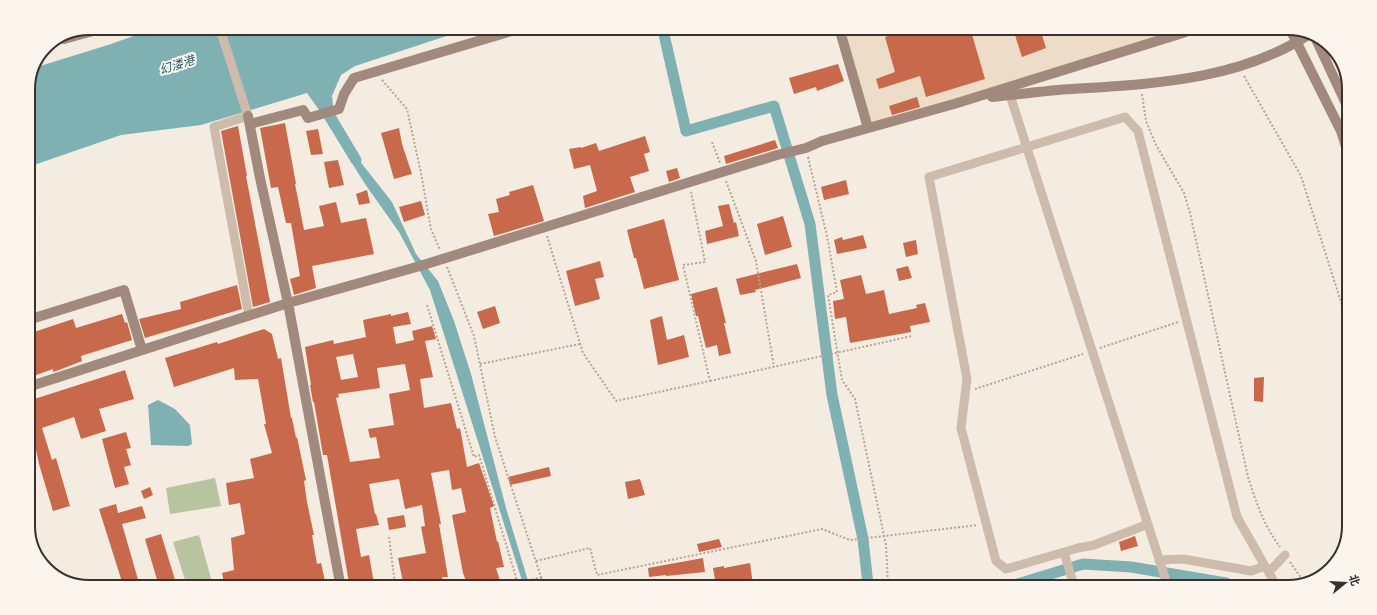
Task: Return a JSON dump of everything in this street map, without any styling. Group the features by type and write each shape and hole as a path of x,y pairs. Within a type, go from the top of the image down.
{"street":[{"path":"222,35 249,120 260,178 288,303 339,580"},
{"path":"249,316 214,127 303,110 308,118 339,109 344,94 354,78 498,35"},
{"path":"841,35 868,128"},
{"path":"35,385 288,303 444,259 777,155 806,148 822,141 954,104 1176,35"},
{"path":"1293,36 1342,134"},
{"path":"954,104 991,97 1056,90 1141,85 1215,74 1267,57 1304,38"},
{"path":"1318,44 1342,95"},
{"path":"1010,95 1166,580"},
{"path":"1148,524 1094,545 1006,569 996,561 961,428 967,379 929,177 1124,117 1134,126 1138,131 1237,517 1273,580"},
{"path":"35,318 124,290 142,350"},
{"path":"1064,552 1072,580"},
{"path":"1159,560 1183,559 1251,572 1267,569 1285,555"}],"path":[{"path":"1238,66 1301,176 1342,308"},
{"path":"375,72 407,109 431,229 474,336 495,437 542,580"},
{"path":"1141,85 1146,121 1156,145 1184,192 1190,213 1248,477 1256,503 1269,532 1301,578"},
{"path":"712,142 756,261 774,367"},
{"path":"806,148 827,236 837,292 828,295 842,380 855,399 886,545 888,580"},
{"path":"689,183 705,262 683,265 710,381"},
{"path":"544,228 583,353 616,401 912,336"},
{"path":"427,305 474,457 479,455 517,580"},
{"path":"965,392 1186,320"},
{"path":"480,364 580,344"},
{"path":"536,561 590,548 597,575 822,529 850,540 986,524"},
{"path":"389,537 395,580"},
{"path":"531,580 541,577"}],"green space":[{"path":"215,478 221,506 170,514 166,488"},
{"path":"199,535 211,580 185,580 173,542"}],"shaded area":[{"path":"841,35 1164,35 868,128"}],"water":[{"name":"幻溇港","path":"136,35 450,35 355,66 341,75 332,96 336,131 392,202 416,254 438,281 454,321 471,374 506,508 528,580 522,580 430,290 399,232 365,184 307,93 201,125 121,135 35,165 35,86 41,66"},
{"path":"158,400 175,409 190,425 192,444 188,446 151,445 148,405"}],"building":[{"path":"891,35 972,35 985,79 926,97 920,76 879,89 876,79 895,72 885,37"},
{"path":"1015,35 1042,35 1046,48 1022,57"},
{"path":"838,64 844,81 817,91 816,87 794,94 789,78"},
{"path":"917,97 920,107 892,115 889,106"},
{"path":"285,123 304,230 324,226 319,206 336,202 341,223 366,218 374,254 312,266 316,288 294,295 290,279 300,276 291,223 286,223 278,187 271,188 260,128"},
{"path":"238,126 270,302 253,307 221,131"},
{"path":"399,128 402,144 412,174 394,179 381,133"},
{"path":"318,129 323,154 311,155 306,131"},
{"path":"645,136 650,152 644,154 649,171 630,177 635,192 585,208 583,196 597,191 590,165 574,169 569,149 581,148 596,143 599,151"},
{"path":"775,140 778,148 726,164 724,156"},
{"path":"338,160 344,185 329,188 324,162"},
{"path":"677,168 680,178 669,182 666,171"},
{"path":"846,180 849,194 824,200 821,187"},
{"path":"533,185 544,221 494,236 488,214 499,212 496,199 510,195 509,192"},
{"path":"367,190 370,203 359,205 356,194"},
{"path":"421,201 425,215 404,222 399,207"},
{"path":"729,204 734,223 736,222 739,236 707,244 705,231 723,226 718,206"},
{"path":"783,216 792,247 765,255 757,224"},
{"path":"664,219 679,280 644,289 627,230"},
{"path":"863,235 867,248 837,254 834,240 842,237 843,240"},
{"path":"916,240 918,254 906,257 903,243"},
{"path":"600,261 604,277 595,279 600,299 575,306 566,271"},
{"path":"797,264 801,278 755,290 756,292 740,295 736,279"},
{"path":"908,266 912,278 899,281 896,269"},
{"path":"861,275 866,294 884,290 889,314 917,308 916,305 925,303 930,322 910,326 911,332 850,343 846,317 835,319 833,301 844,299 840,280"},
{"path":"237,285 242,309 145,338 139,319 181,309 180,302"},
{"path":"717,287 726,323 724,323 731,353 719,356 717,345 706,348 691,294"},
{"path":"495,306 500,323 483,329 477,312"},
{"path":"408,312 411,324 393,327 396,344 414,340 412,331 432,326 436,339 425,341 433,377 420,379 424,408 451,403 457,429 460,428 467,467 479,463 494,506 490,508 504,567 496,568 500,580 466,580 452,515 466,512 461,488 452,490 449,470 431,473 441,524 439,524 448,577 442,577 443,580 403,580 398,558 426,553 421,527 425,526 422,505 405,509 399,479 369,484 375,514 379,525 356,529 361,557 369,555 373,580 348,580 327,455 323,455 313,402 305,347 333,340 334,344 366,337 363,320 391,314 391,316","holes":["353,354 358,377 341,380 336,357","405,364 410,390 389,394 394,425 368,429 370,438 376,437 380,458 350,462 336,398 339,397 338,394 380,388 377,368"]},
{"path":"122,314 125,323 127,322 132,340 81,356 82,361 59,370 53,372 53,369 35,375 35,332 73,319 76,328"},
{"path":"662,316 667,340 684,335 689,357 658,365 650,320"},
{"path":"264,329 272,334 278,359 281,358 291,418 296,438 297,437 306,480 304,481 314,535 312,535 317,564 321,563 325,580 223,580 222,573 234,570 231,538 245,534 240,503 229,505 226,483 254,478 250,459 272,453 264,424 266,424 258,379 235,380 234,368 174,387 165,358 217,342 218,344"},
{"path":"125,370 134,399 99,409 106,431 81,439 74,417 42,428 52,460 56,458 70,506 53,511 35,445 35,399"},
{"path":"1264,377 1263,402 1254,401 1254,378"},
{"path":"126,432 131,448 126,449 131,465 124,467 129,484 115,488 102,439"},
{"path":"549,467 551,476 510,485 508,477"},
{"path":"640,479 645,495 628,499 625,482"},
{"path":"150,487 153,495 144,499 141,491"},
{"path":"116,504 118,513 142,506 146,518 122,524 138,580 121,580 99,509"},
{"path":"404,515 406,527 389,530 387,518"},
{"path":"161,534 175,580 157,580 145,539"},
{"path":"1135,536 1138,546 1121,551 1119,542"},
{"path":"719,539 722,547 699,552 697,544"},
{"path":"703,558 705,572 649,577 648,568"},
{"path":"750,563 752,580 715,580 713,568 724,566 724,568"}],"waterway":[{"path":"664,35 686,131 774,106 810,224 832,395 863,539 867,580"},
{"path":"328,113 356,160"},
{"path":"1031,580 1083,564 1131,567 1208,580"}]}
